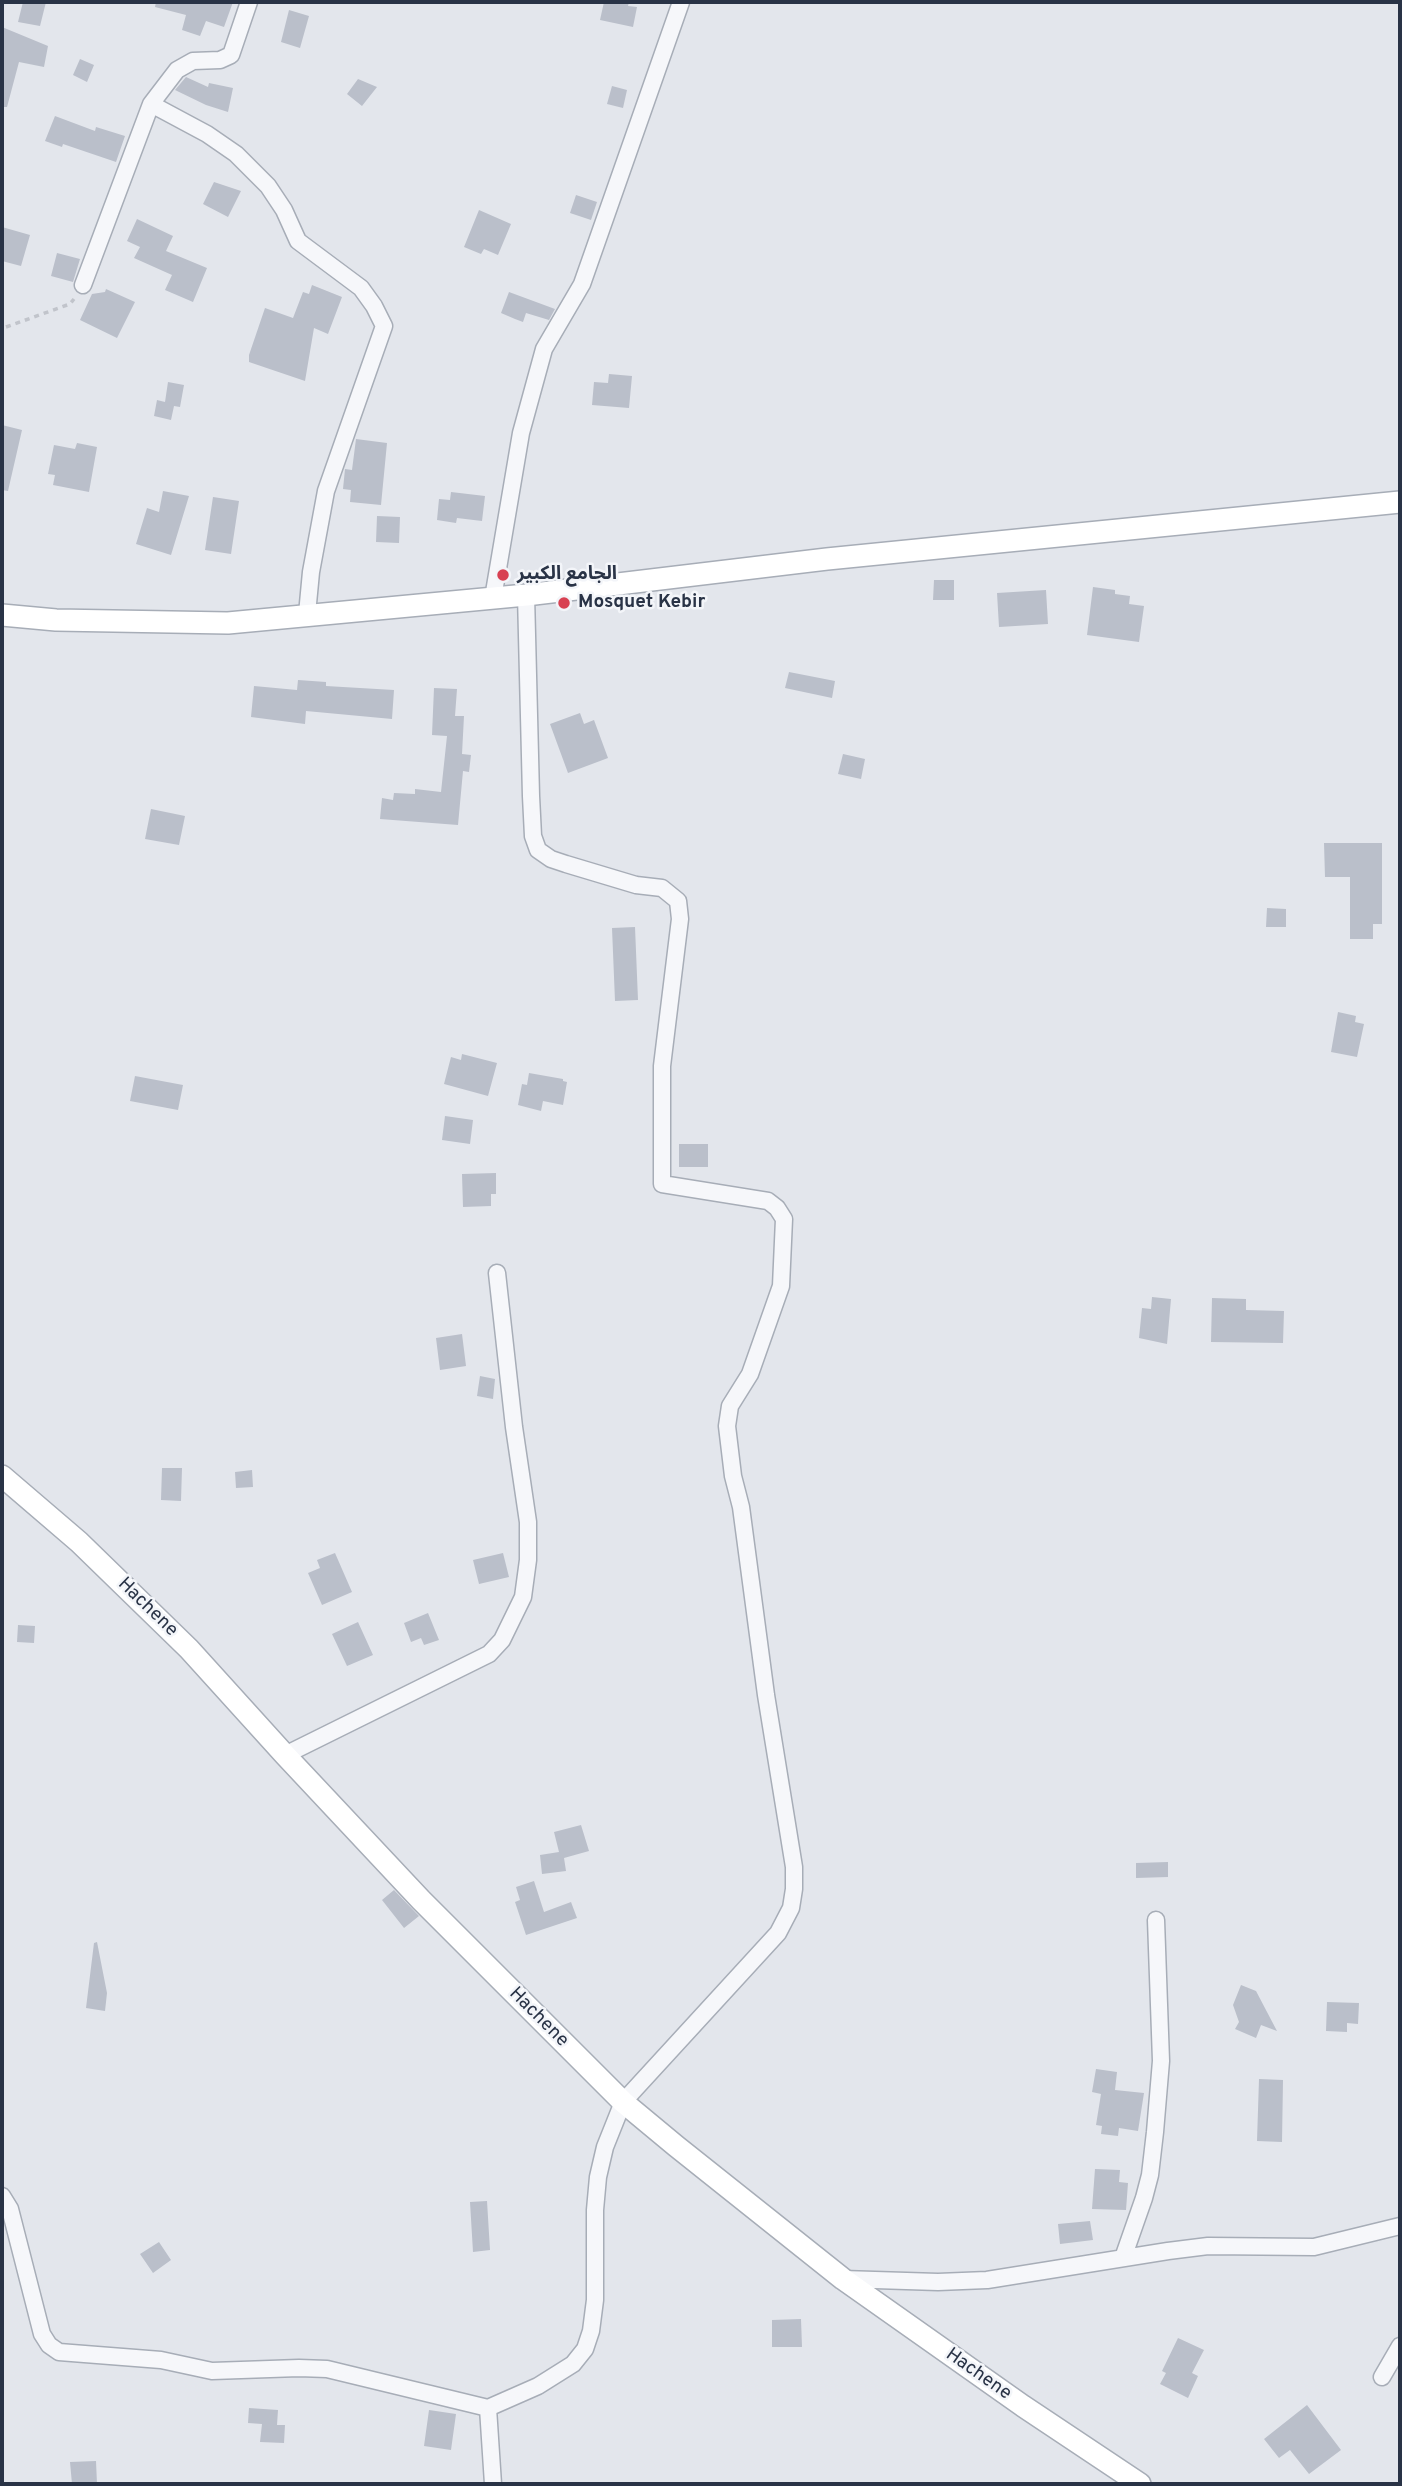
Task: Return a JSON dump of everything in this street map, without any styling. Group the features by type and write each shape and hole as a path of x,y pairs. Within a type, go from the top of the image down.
{"street":[{"path":"83,285 151,104 177,70 193,61 220,60 231,55 249,2"},
{"path":"493,598 523,424 544,349 582,284 681,2"},
{"path":"151,104 207,134 236,154 268,186 284,210 298,241 361,288 384,326 326,491 311,572 307,614"},
{"path":"2,615 56,620 229,623 526,595 827,559 1400,502"},
{"path":"2,2196 10,2209 42,2334 49,2345 59,2352 161,2360 212,2371 327,2369 488,2408 538,2386 573,2364 585,2349 591,2331 595,2300 595,2210 598,2176 605,2147 623,2102 778,1933 791,1908 794,1867 727,1426 730,1406 750,1374 781,1286 784,1219 768,1201 662,1184 662,1066 680,919 678,901 662,888 636,885 566,864 551,859 538,850 533,836 531,796 526,595"},
{"path":"285,1755 489,1654 502,1640 523,1597 528,1560 528,1522 514,1427 497,1273"},
{"name":"Hachene","path":"2,1476 79,1542 179,1639 487,1968 623,2102 843,2279 1023,2406 1140,2484"},
{"path":"1123,2258 1150,2175 1155,2132 1161,2061 1156,1920"},
{"path":"843,2279 938,2282 987,2280 1209,2246 1314,2247 1399,2229"},
{"path":"1382,2377 1400,2346"},
{"path":"488,2408 493,2484"}],"path":[{"path":"6,327 70,304 83,285"}],"building":[{"path":"23,2 46,2 40,26 18,22"},
{"path":"156,2 233,2 224,27 206,21 200,36 182,30 186,15 155,7"},
{"path":"604,2 629,2 628,6 637,7 633,27 600,20"},
{"path":"289,10 309,16 300,48 281,42"},
{"path":"2,27 48,46 44,67 19,62 7,107 2,107"},
{"path":"80,59 94,65 87,82 73,75"},
{"path":"186,77 208,87 209,83 233,88 228,112 175,90"},
{"path":"358,79 377,87 362,106 347,94"},
{"path":"612,86 627,90 623,108 607,104"},
{"path":"55,116 95,131 96,127 125,136 116,162 63,144 62,147 45,141"},
{"path":"214,182 241,191 228,217 203,204"},
{"path":"576,195 597,202 591,220 570,213"},
{"path":"479,210 511,224 498,255 484,249 481,254 464,247"},
{"path":"137,219 173,236 166,251 207,268 193,302 165,290 172,275 134,258 140,247 127,241"},
{"path":"2,227 30,235 21,266 2,261"},
{"path":"57,253 80,259 73,282 51,276"},
{"path":"312,285 342,297 328,334 314,328 305,381 249,362 265,308 293,318 303,292 309,294"},
{"path":"106,289 135,302 117,338 80,320 92,294 105,292"},
{"path":"509,292 555,309 549,320 526,313 523,322 501,313"},
{"path":"609,374 632,376 629,408 592,405 594,382 608,383"},
{"path":"168,382 184,385 180,407 174,406 171,420 154,416 157,400 165,402"},
{"path":"2,425 22,430 8,491 2,490"},
{"path":"356,439 387,443 381,505 350,502 351,490 343,489 345,469 352,470"},
{"path":"77,443 97,447 89,492 53,485 55,475 48,474 54,445 75,449"},
{"path":"163,491 189,496 171,555 136,544 147,508 159,512"},
{"path":"451,492 485,496 482,521 457,518 456,523 437,520 439,499 450,500"},
{"path":"213,497 239,501 231,554 205,550"},
{"path":"377,516 400,517 399,543 376,542"},
{"path":"934,580 954,580 954,600 933,600"},
{"path":"1093,587 1115,590 1115,594 1130,596 1129,604 1144,606 1139,642 1087,635"},
{"path":"1046,590 1048,624 999,627 997,593"},
{"path":"789,672 835,681 832,698 785,688"},
{"path":"298,680 326,682 326,686 394,690 392,719 306,711 305,724 251,717 254,686 297,690"},
{"path":"434,688 457,689 455,716 464,716 462,754 471,755 469,772 463,771 458,825 380,819 382,798 393,800 394,793 415,794 415,789 441,792 447,736 432,735"},
{"path":"580,713 584,724 594,720 608,758 568,773 550,724"},
{"path":"843,754 865,759 861,779 838,774"},
{"path":"151,809 185,816 179,845 145,839"},
{"path":"1324,843 1382,843 1382,924 1373,924 1373,939 1350,939 1350,877 1325,877"},
{"path":"1267,908 1286,909 1286,927 1266,927"},
{"path":"635,927 638,1000 615,1001 612,928"},
{"path":"1338,1012 1356,1016 1355,1022 1364,1024 1357,1057 1331,1052"},
{"path":"462,1054 497,1063 488,1096 444,1084 451,1057 461,1060"},
{"path":"529,1073 567,1082 563,1105 543,1101 541,1111 518,1105 522,1084 527,1085"},
{"path":"135,1076 183,1085 178,1110 130,1101"},
{"path":"445,1116 473,1120 470,1144 442,1140"},
{"path":"679,1144 708,1144 708,1167 679,1167"},
{"path":"496,1173 496,1194 491,1194 491,1206 463,1207 462,1174"},
{"path":"1152,1297 1171,1299 1167,1344 1139,1338 1142,1308 1151,1309"},
{"path":"1212,1298 1246,1299 1246,1310 1284,1311 1283,1343 1211,1342"},
{"path":"462,1334 466,1366 440,1370 436,1338"},
{"path":"480,1376 495,1379 493,1399 477,1396"},
{"path":"162,1468 182,1468 181,1501 161,1500"},
{"path":"252,1470 253,1487 236,1488 235,1472"},
{"path":"335,1553 352,1592 322,1605 308,1573 320,1568 317,1560"},
{"path":"503,1553 509,1577 479,1584 473,1560"},
{"path":"428,1613 439,1640 424,1645 421,1638 411,1642 404,1623"},
{"path":"358,1622 373,1655 347,1666 332,1634"},
{"path":"18,1625 35,1626 34,1643 17,1642"},
{"path":"581,1825 589,1851 564,1858 566,1871 542,1874 540,1855 559,1852 554,1832"},
{"path":"1168,1862 1168,1877 1136,1878 1136,1863"},
{"path":"534,1881 544,1912 571,1902 577,1918 526,1935 515,1902 520,1900 516,1887"},
{"path":"394,1890 419,1916 404,1928 382,1900"},
{"path":"97,1942 107,1993 105,2011 86,2008 94,1943"},
{"path":"1241,1985 1256,1991 1277,2031 1261,2025 1256,2038 1235,2029 1239,2022 1233,2005"},
{"path":"1327,2002 1359,2003 1358,2024 1347,2023 1347,2032 1326,2031"},
{"path":"1096,2069 1117,2072 1115,2090 1144,2093 1138,2131 1119,2128 1118,2136 1101,2134 1102,2126 1096,2125 1101,2094 1092,2092"},
{"path":"1259,2079 1283,2080 1282,2142 1257,2141"},
{"path":"1095,2169 1120,2170 1119,2182 1128,2183 1126,2210 1092,2209"},
{"path":"487,2201 490,2250 473,2252 470,2202"},
{"path":"1090,2221 1093,2240 1060,2244 1058,2224"},
{"path":"159,2242 171,2260 153,2273 140,2254"},
{"path":"801,2319 802,2347 772,2347 772,2320"},
{"path":"1178,2338 1204,2350 1192,2373 1198,2376 1188,2398 1160,2384 1166,2373 1162,2371"},
{"path":"1307,2405 1341,2450 1309,2474 1290,2450 1279,2458 1264,2439"},
{"path":"249,2408 278,2410 277,2425 285,2425 284,2443 260,2442 262,2424 248,2423"},
{"path":"429,2410 456,2414 451,2450 424,2446"},
{"path":"96,2461 97,2484 72,2484 70,2462"}],"place":[{"name":"الجامع الكبير","path":"503,575"},
{"name":"Mosquet Kebir","path":"564,603"}]}
